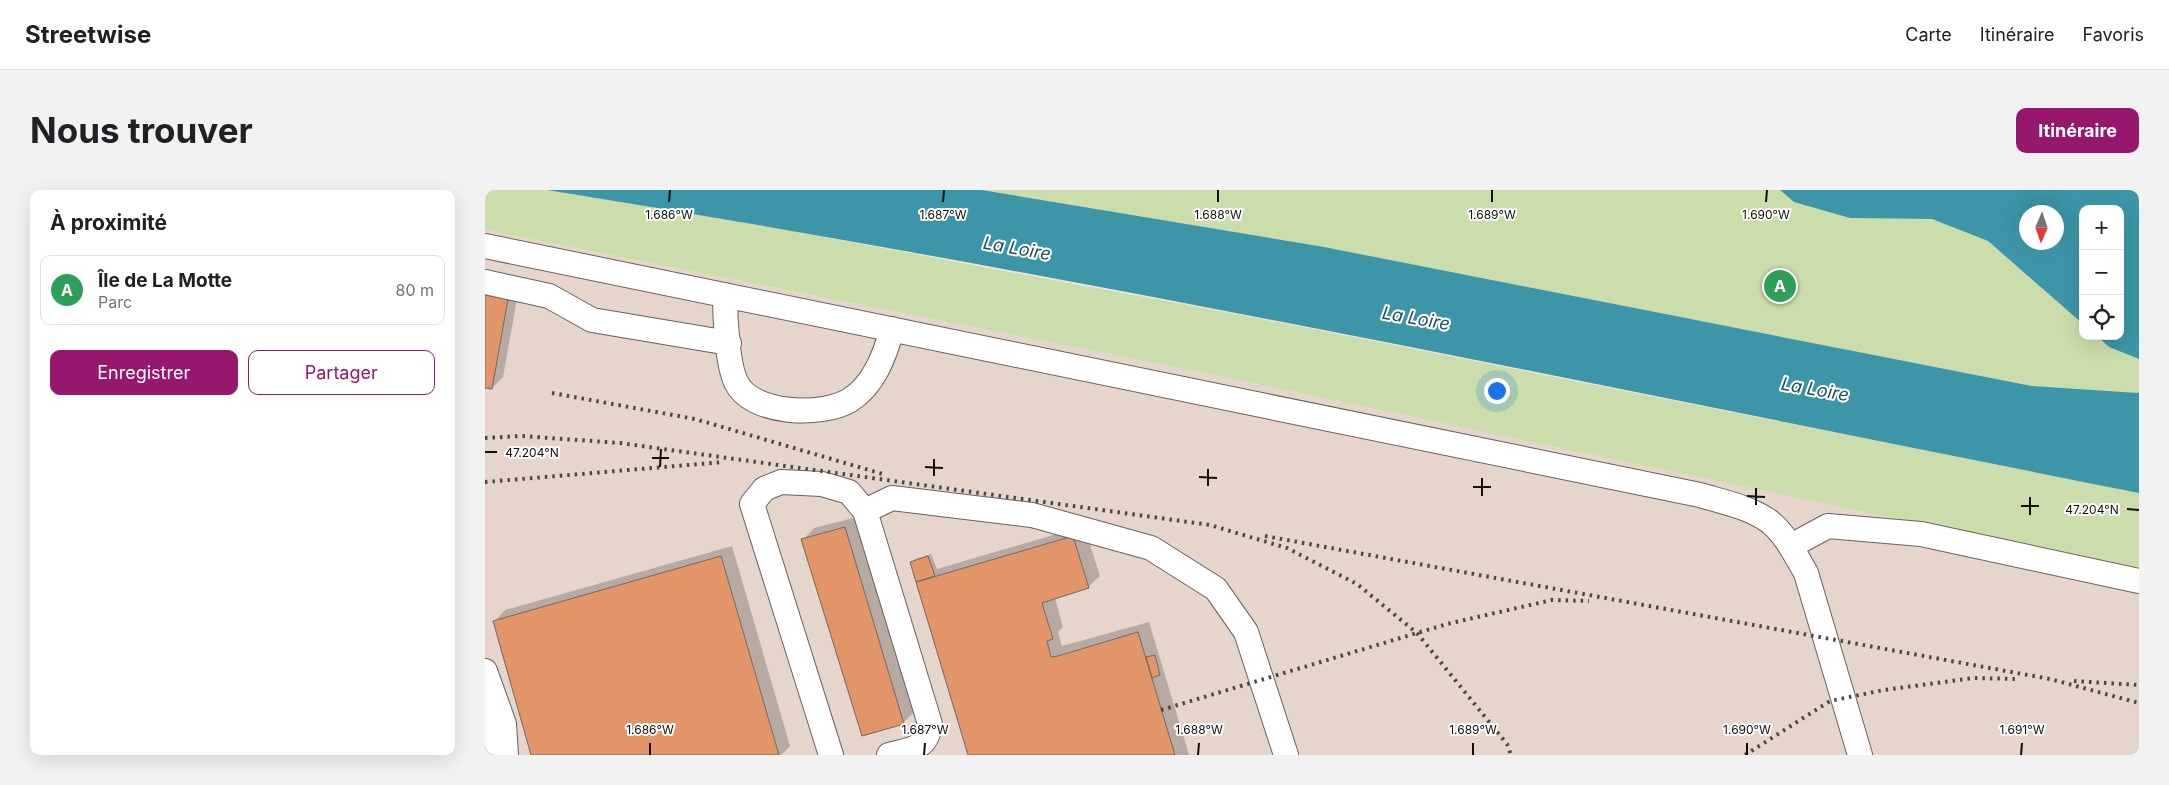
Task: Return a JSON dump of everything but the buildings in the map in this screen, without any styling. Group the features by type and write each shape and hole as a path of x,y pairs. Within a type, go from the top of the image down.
{"lane":[{"path":"485,246 1700,495 1739,506 1770,522 1791,546 1806,574 1861,755"},
{"path":"485,282 549,296 592,320 729,343"},
{"path":"725,295 729,343 736,382 746,396 757,403 773,407 812,410 827,409 850,400 869,383 881,361 892,329"},
{"path":"831,755 753,504 764,489 781,482 822,484 849,492 865,511 930,724 929,736 924,742 915,748 890,755"},
{"path":"865,511 892,498 1032,515 1151,548 1216,589 1246,632 1286,755"},
{"path":"1791,546 1828,526 1921,534 2139,581"},
{"path":"486,674 488,710 486,755"},
{"path":"486,674 504,724 506,755"}],"shaded area":[{"path":"485,230 1210,374 2139,570 2139,755 485,755"}],"green space":[{"path":"485,190 547,190 739,221 1298,326 2139,493 2139,570 1210,374 485,230"},
{"path":"982,190 1780,190 1794,202 1850,218 1932,219 1988,241 2079,321 2079,340 2101,340 2109,347 2139,359 2139,393 2032,386 1324,247"}],"water":[{"name":"La Loire","path":"547,190 982,190 1324,247 2032,386 2139,393 2139,493 1543,373 946,258"},
{"path":"1780,190 2139,190 2139,359 2109,347 2101,340 2124,340 2124,205 2079,205 2079,321 1988,241 1932,219 1850,218 1794,202"}],"railway":[{"path":"552,393 695,419 886,475"},
{"path":"485,438 521,436 620,443 1210,525 1287,548 1357,584 1417,633 1507,744 1511,755"},
{"path":"485,482 724,462"},
{"path":"1265,536 2050,679 2139,703"},
{"path":"1161,710 1447,624 1552,600 1589,601"},
{"path":"1745,755 1830,701 1884,690 1973,678 2017,679"},
{"path":"2074,681 2139,685"}],"place":[{"name":"Île de La Motte","path":"1780,286"}]}
